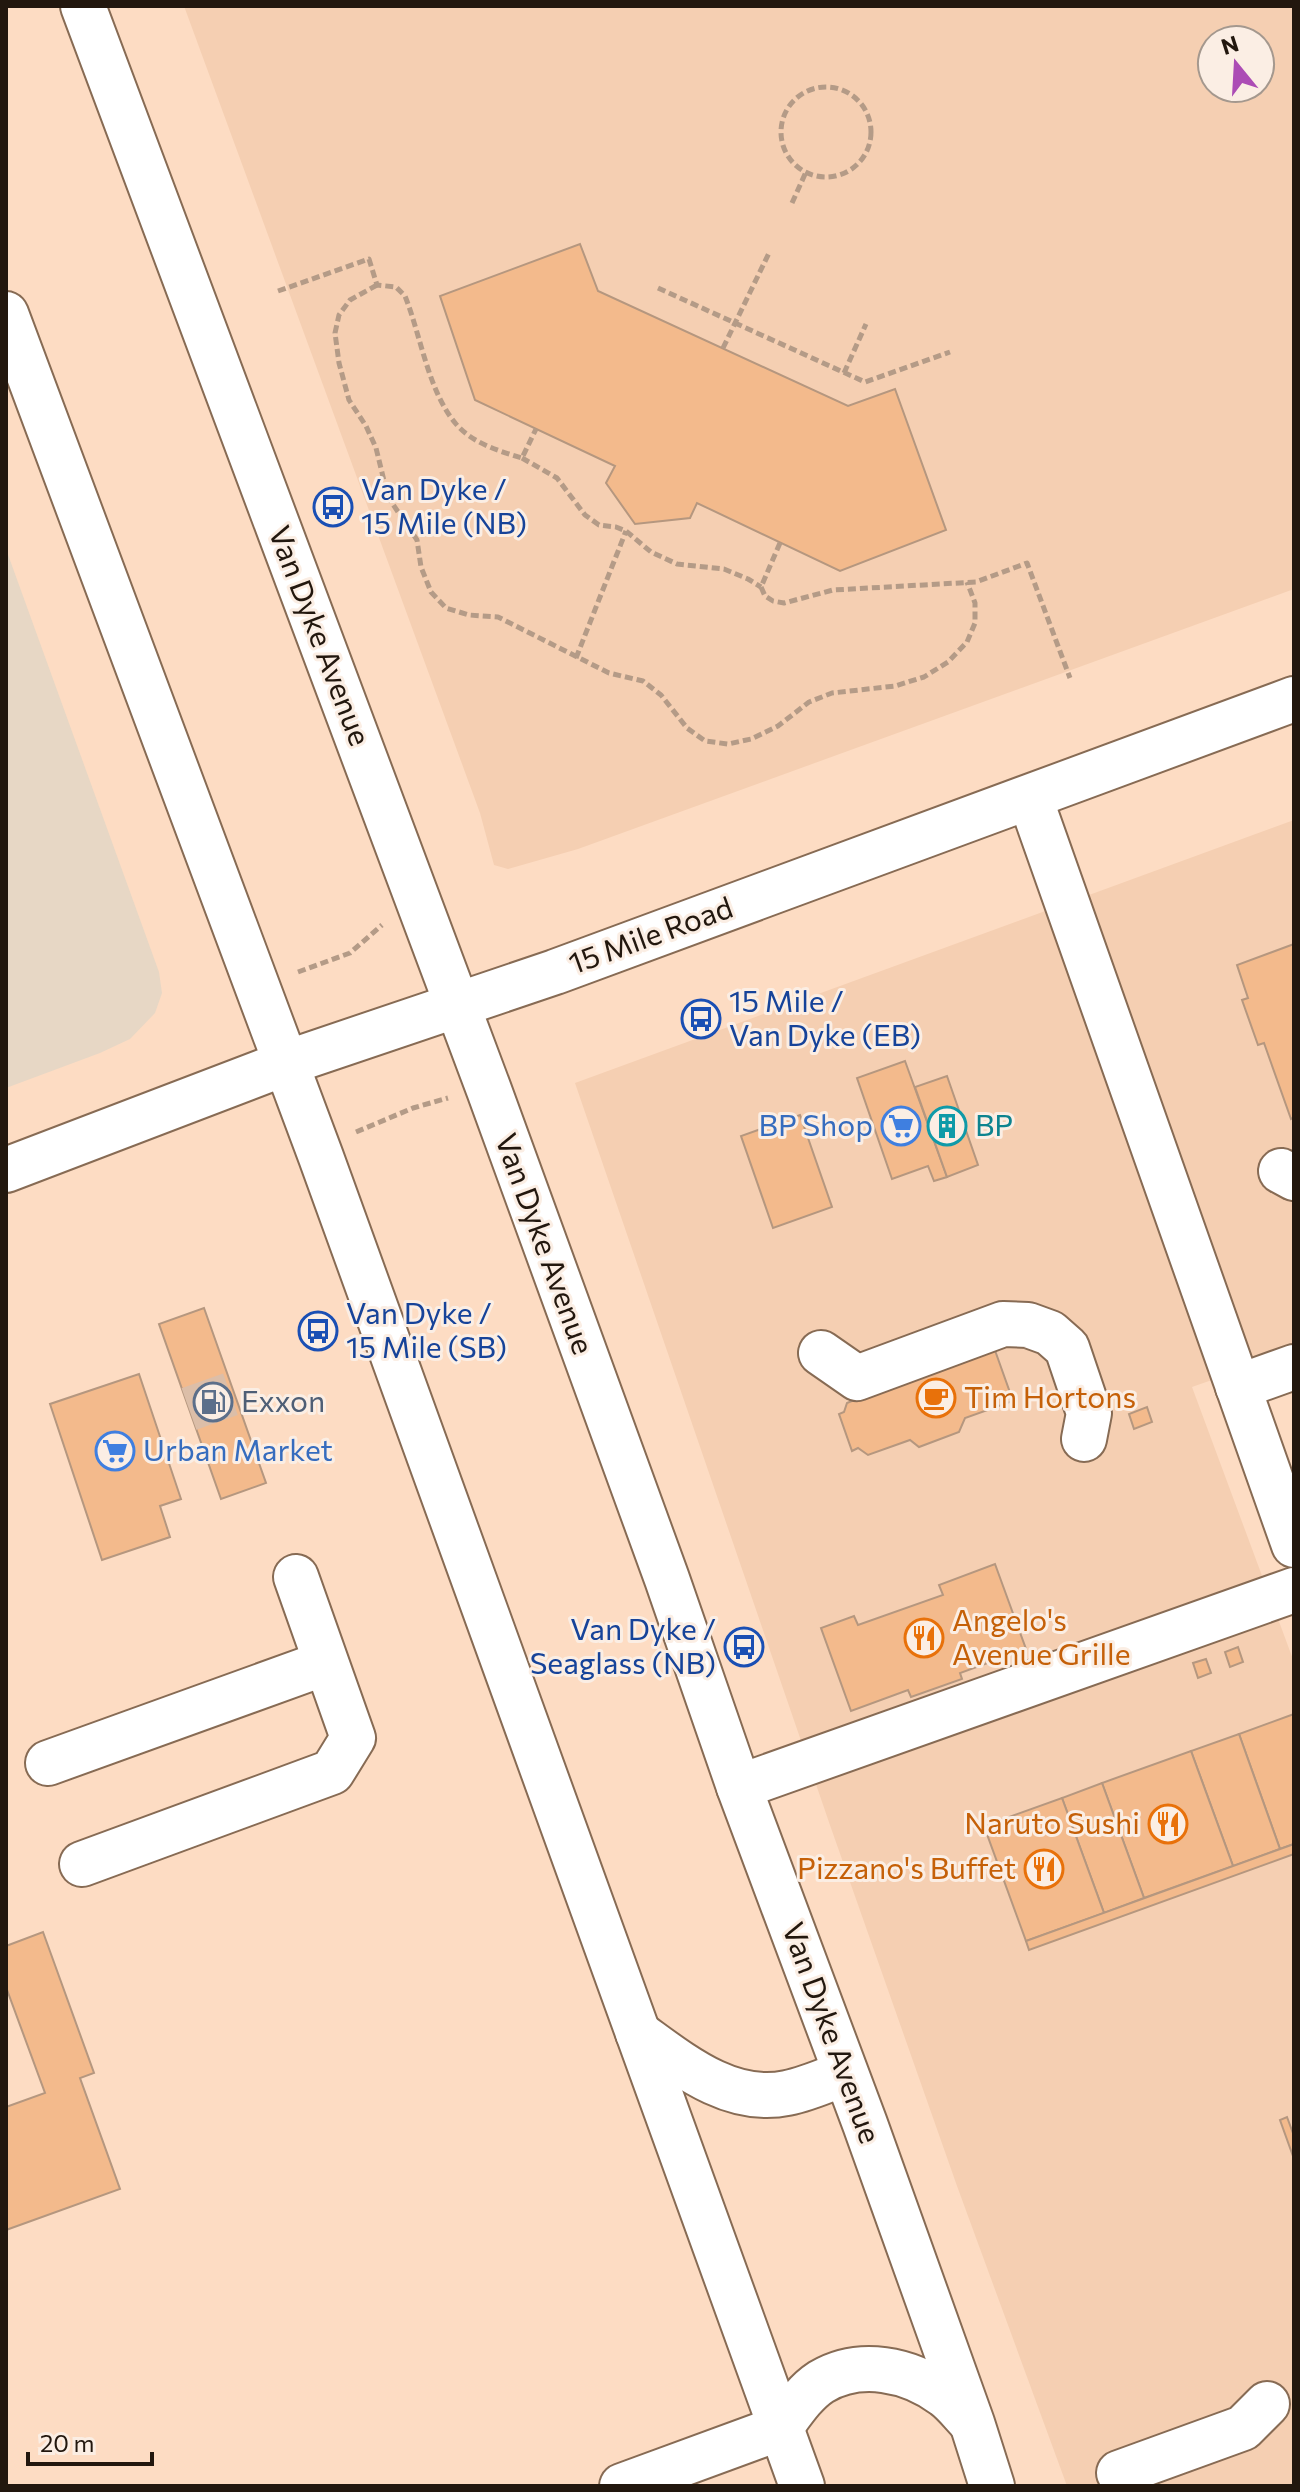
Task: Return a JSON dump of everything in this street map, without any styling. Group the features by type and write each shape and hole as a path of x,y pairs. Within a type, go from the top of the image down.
{"main road":[{"name":"Van Dyke Avenue","path":"83,6 457,1006 667,1579 739,1787 972,2423 992,2486"},
{"path":"6,314 286,1063 802,2486"},
{"name":"15 Mile Road","path":"6,1170 286,1063 457,1006 1294,699"},
{"path":"1030,798 1294,1545"},
{"path":"821,1353 857,1378 1003,1324 1028,1325 1050,1333 1067,1348 1089,1413 1084,1439"},
{"path":"1238,1387 1294,1367"},
{"path":"82,1864 332,1772 353,1738 296,1577"},
{"path":"739,1787 1294,1590"},
{"path":"48,1763 325,1663"},
{"path":"638,2033 686,2068 741,2093 762,2096 788,2093 845,2073"},
{"path":"622,2486 780,2428 804,2397 821,2382 845,2372 872,2369 899,2372 924,2382 946,2396 972,2423"},
{"path":"1119,2473 1243,2428 1267,2404"}],"path":[{"path":"824,86 839,88 863,105 872,134 868,148 849,171 835,176 806,172 794,164 786,152 781,138 781,123 796,97 824,86"},
{"path":"792,203 806,172"},
{"path":"723,348 770,251"},
{"path":"278,291 369,259 377,285"},
{"path":"967,582 975,603 975,623 967,642 948,662 924,677 895,686 832,693 809,702 778,726 751,739 728,744 705,741 687,728 661,695 643,681 609,673 498,617 469,615 446,608 431,592 421,567 417,540 388,497 376,448 349,400 335,333 339,315 350,300 377,285 396,287 405,296 434,385 456,425 478,442 522,458 557,478 585,515 599,525 626,531 651,552 677,564 724,569 748,579 761,587 765,596 773,601 784,603 833,590 967,582 976,582 1027,563 1070,678"},
{"path":"658,288 865,382 950,352"},
{"path":"844,373 866,324"},
{"path":"522,458 536,429"},
{"path":"576,658 626,531"},
{"path":"761,587 780,543"},
{"path":"294,974 350,953 387,922"},
{"path":"352,1134 413,1108 451,1097"}],"shaded area":[{"path":"184,6 1294,6 1294,589 578,849 508,869 494,865 480,813"},
{"path":"6,549 159,972 162,993 155,1013 130,1039 6,1088"},
{"path":"1294,820 1294,1351 1192,1387 1294,1662 1294,2486 1067,2486 831,1828 575,1083"}],"building":[{"path":"580,244 598,291 848,406 895,389 946,530 840,571 697,503 690,518 635,524 606,483 615,466 475,400 440,296"},
{"path":"1294,944 1294,1117 1291,1119 1264,1043 1258,1045 1242,1000 1248,998 1237,965"},
{"name":"BP Shop","path":"905,1061 947,1177 934,1181 928,1166 892,1179 857,1078"},
{"name":"BP","path":"947,1076 978,1165 947,1177 915,1087"},
{"path":"800,1115 832,1207 773,1228 741,1136"},
{"path":"204,1308 266,1483 221,1499 159,1324"},
{"name":"Tim Hortons","path":"992,1342 1013,1401 965,1418 959,1432 919,1447 910,1440 868,1455 858,1448 852,1451 839,1414 844,1412 847,1403"},
{"name":"Urban Market","path":"139,1374 181,1499 160,1506 170,1537 102,1560 50,1404"},
{"path":"1147,1407 1152,1422 1134,1429 1129,1414"},
{"name":"Angelo's Avenue Grille","path":"995,1564 1026,1649 960,1673 962,1679 911,1697 908,1690 851,1711 821,1628 854,1616 858,1625 943,1595 939,1585"},
{"path":"1238,1647 1243,1662 1230,1667 1225,1652"},
{"path":"1206,1659 1211,1673 1198,1678 1193,1663"},
{"path":"1294,1714 1294,1844 1280,1849 1239,1734"},
{"path":"1239,1734 1280,1849 1233,1866 1191,1751"},
{"name":"Naruto Sushi","path":"1191,1751 1233,1866 1144,1898 1102,1783"},
{"path":"1102,1783 1144,1898 1104,1913 1062,1798"},
{"name":"Pizzano's Buffet","path":"1062,1798 1104,1913 1026,1941 984,1826"},
{"path":"1294,1844 1294,1854 1029,1950 1026,1941"},
{"path":"43,1932 94,2073 80,2078 120,2189 6,2230 6,2107 45,2093 6,1987 6,1946"},
{"path":"1287,2117 1294,2136 1294,2159 1280,2120"}],"tunnel":[{"path":"189,1409 234,1393"}],"place":[{"name":"Van Dyke / 15 Mile (NB)","path":"333,507"},
{"name":"15 Mile / Van Dyke (EB)","path":"701,1019"},
{"name":"BP Shop","path":"901,1126"},
{"name":"BP","path":"947,1126"},
{"name":"Van Dyke / 15 Mile (SB)","path":"318,1331"},
{"name":"Tim Hortons","path":"936,1398"},
{"name":"Exxon","path":"213,1402"},
{"name":"Urban Market","path":"115,1451"},
{"name":"Angelo's Avenue Grille","path":"924,1638"},
{"name":"Van Dyke / Seaglass (NB)","path":"744,1647"},
{"name":"Naruto Sushi","path":"1168,1824"},
{"name":"Pizzano's Buffet","path":"1044,1869"}]}
